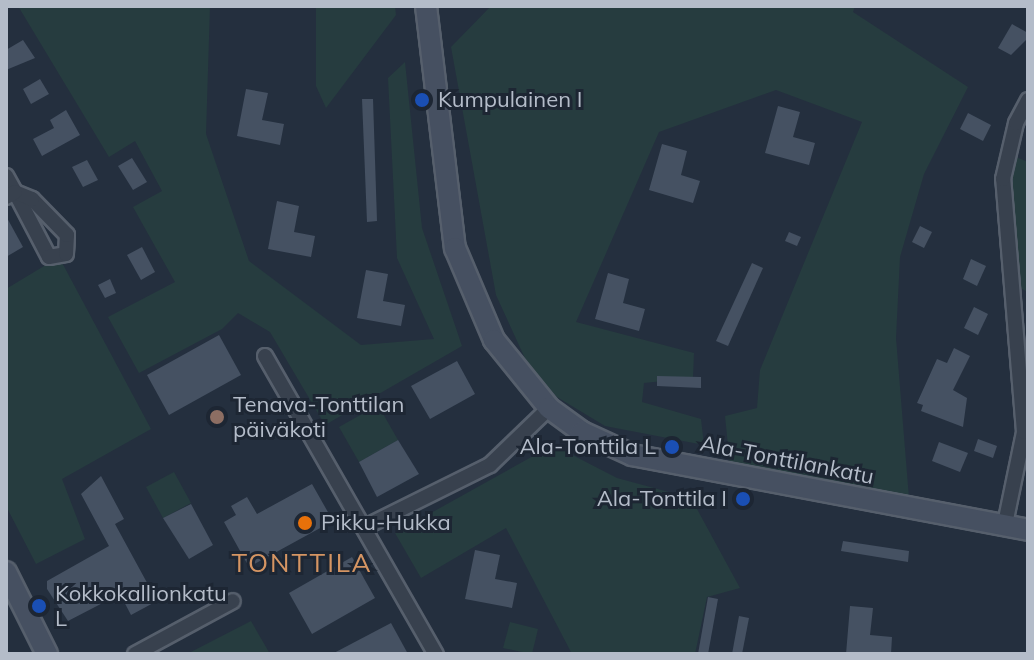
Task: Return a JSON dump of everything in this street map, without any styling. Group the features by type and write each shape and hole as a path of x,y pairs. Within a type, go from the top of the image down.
{"street":[{"name":"Ala-Tonttilankatu","path":"426,6 455,248 494,340 549,408 582,432 632,455 1028,530"},
{"path":"1005,524 1024,432 1003,179 1016,123 1028,100"},
{"path":"6,176 10,195 49,257 66,254 67,235 32,199 10,195"},
{"path":"265,356 436,654"},
{"path":"365,527 490,465 549,408"},
{"path":"6,572 47,654"},
{"path":"135,654 233,601"}],"green space":[{"path":"18,6 210,6 206,134 249,261 361,345 434,339 397,258 388,78 405,62 422,228 462,346 325,425 270,332 238,313 222,329 139,373 108,317 175,282 133,207 162,191 135,141 109,157"},
{"path":"316,6 395,6 396,15 326,108 316,86"},
{"path":"491,6 855,6 853,12 968,87 924,174 900,257 896,338 909,498 730,465 725,416 757,408 760,370 862,122 776,90 659,132 576,322 694,353 693,378 644,383 642,402 701,419 704,445 605,426 557,397 529,367 496,295 451,47"},
{"path":"1016,157 1028,162 1028,292 1018,287 1011,224 1010,178"},
{"path":"59,257 151,429 62,479 85,539 36,564 6,506 6,289"},
{"path":"378,405 398,440 359,462 339,427"},
{"path":"553,445 617,478 691,498 740,588 707,597 695,654 572,654 506,528 421,578 395,533"},
{"path":"174,472 191,503 163,518 146,487"},
{"path":"251,621 270,654 187,654"},
{"path":"510,622 538,629 532,654 503,648"}],"building":[{"path":"1012,24 1028,33 1028,38 1011,55 998,48"},
{"path":"23,40 35,58 6,70 6,50"},
{"path":"40,79 49,94 31,104 23,89"},
{"path":"246,89 268,93 262,120 284,124 280,145 237,136"},
{"path":"362,99 373,99 377,221 367,222"},
{"path":"778,106 800,112 793,137 815,143 809,165 765,153"},
{"path":"66,110 80,135 42,156 33,139 54,128 50,120"},
{"path":"968,113 991,125 983,141 960,129"},
{"path":"662,144 687,151 681,175 700,181 693,203 649,190"},
{"path":"132,158 147,182 133,190 118,166"},
{"path":"87,160 98,180 83,187 72,167"},
{"path":"277,201 299,206 294,232 315,236 311,257 268,249"},
{"path":"6,216 23,247 6,257"},
{"path":"920,226 932,232 924,248 912,242"},
{"path":"789,232 801,237 797,246 785,241"},
{"path":"142,247 155,272 141,280 127,255"},
{"path":"971,259 986,266 977,286 963,279"},
{"path":"752,263 763,268 728,346 716,341"},
{"path":"366,270 388,274 383,301 405,305 401,326 357,318"},
{"path":"608,273 629,279 623,303 645,309 639,331 595,319"},
{"path":"110,279 116,293 105,298 98,285"},
{"path":"974,307 988,314 978,335 964,328"},
{"path":"219,335 241,375 169,415 147,375"},
{"path":"954,348 970,356 953,390 967,398 963,427 921,411 923,405 917,403 937,359 947,363"},
{"path":"457,361 475,394 430,419 411,386"},
{"path":"657,376 701,377 701,388 657,386"},
{"path":"978,439 997,446 993,458 974,451"},
{"path":"398,440 419,474 377,497 359,462"},
{"path":"939,442 968,453 960,472 932,461"},
{"path":"101,476 124,519 115,524 157,601 131,615 120,594 68,621 47,589 47,581 109,546 81,494"},
{"path":"312,484 333,521 249,567 224,522 236,515 231,506 247,497 257,514"},
{"path":"191,504 213,545 189,559 163,518"},
{"path":"843,541 909,551 908,562 841,551"},
{"path":"475,550 500,555 495,579 517,583 512,608 465,599"},
{"path":"352,557 375,598 312,634 289,593"},
{"path":"708,597 718,599 708,654 698,654"},
{"path":"850,606 873,608 870,635 892,637 891,654 846,654"},
{"path":"739,616 749,618 742,654 732,654"},
{"path":"391,623 408,654 332,654"}],"place":[{"name":"Kumpulainen I","path":"422,100"},
{"name":"Tenava-Tonttilan päiväkoti","path":"217,417"},
{"name":"Ala-Tonttila L","path":"672,447"},
{"name":"Ala-Tonttila I","path":"743,499"},
{"name":"Pikku-Hukka","path":"305,523"},
{"name":"Kokkokallionkatu L","path":"39,606"}],"district":[{"name":"TONTTILA","path":"302,563"}]}
